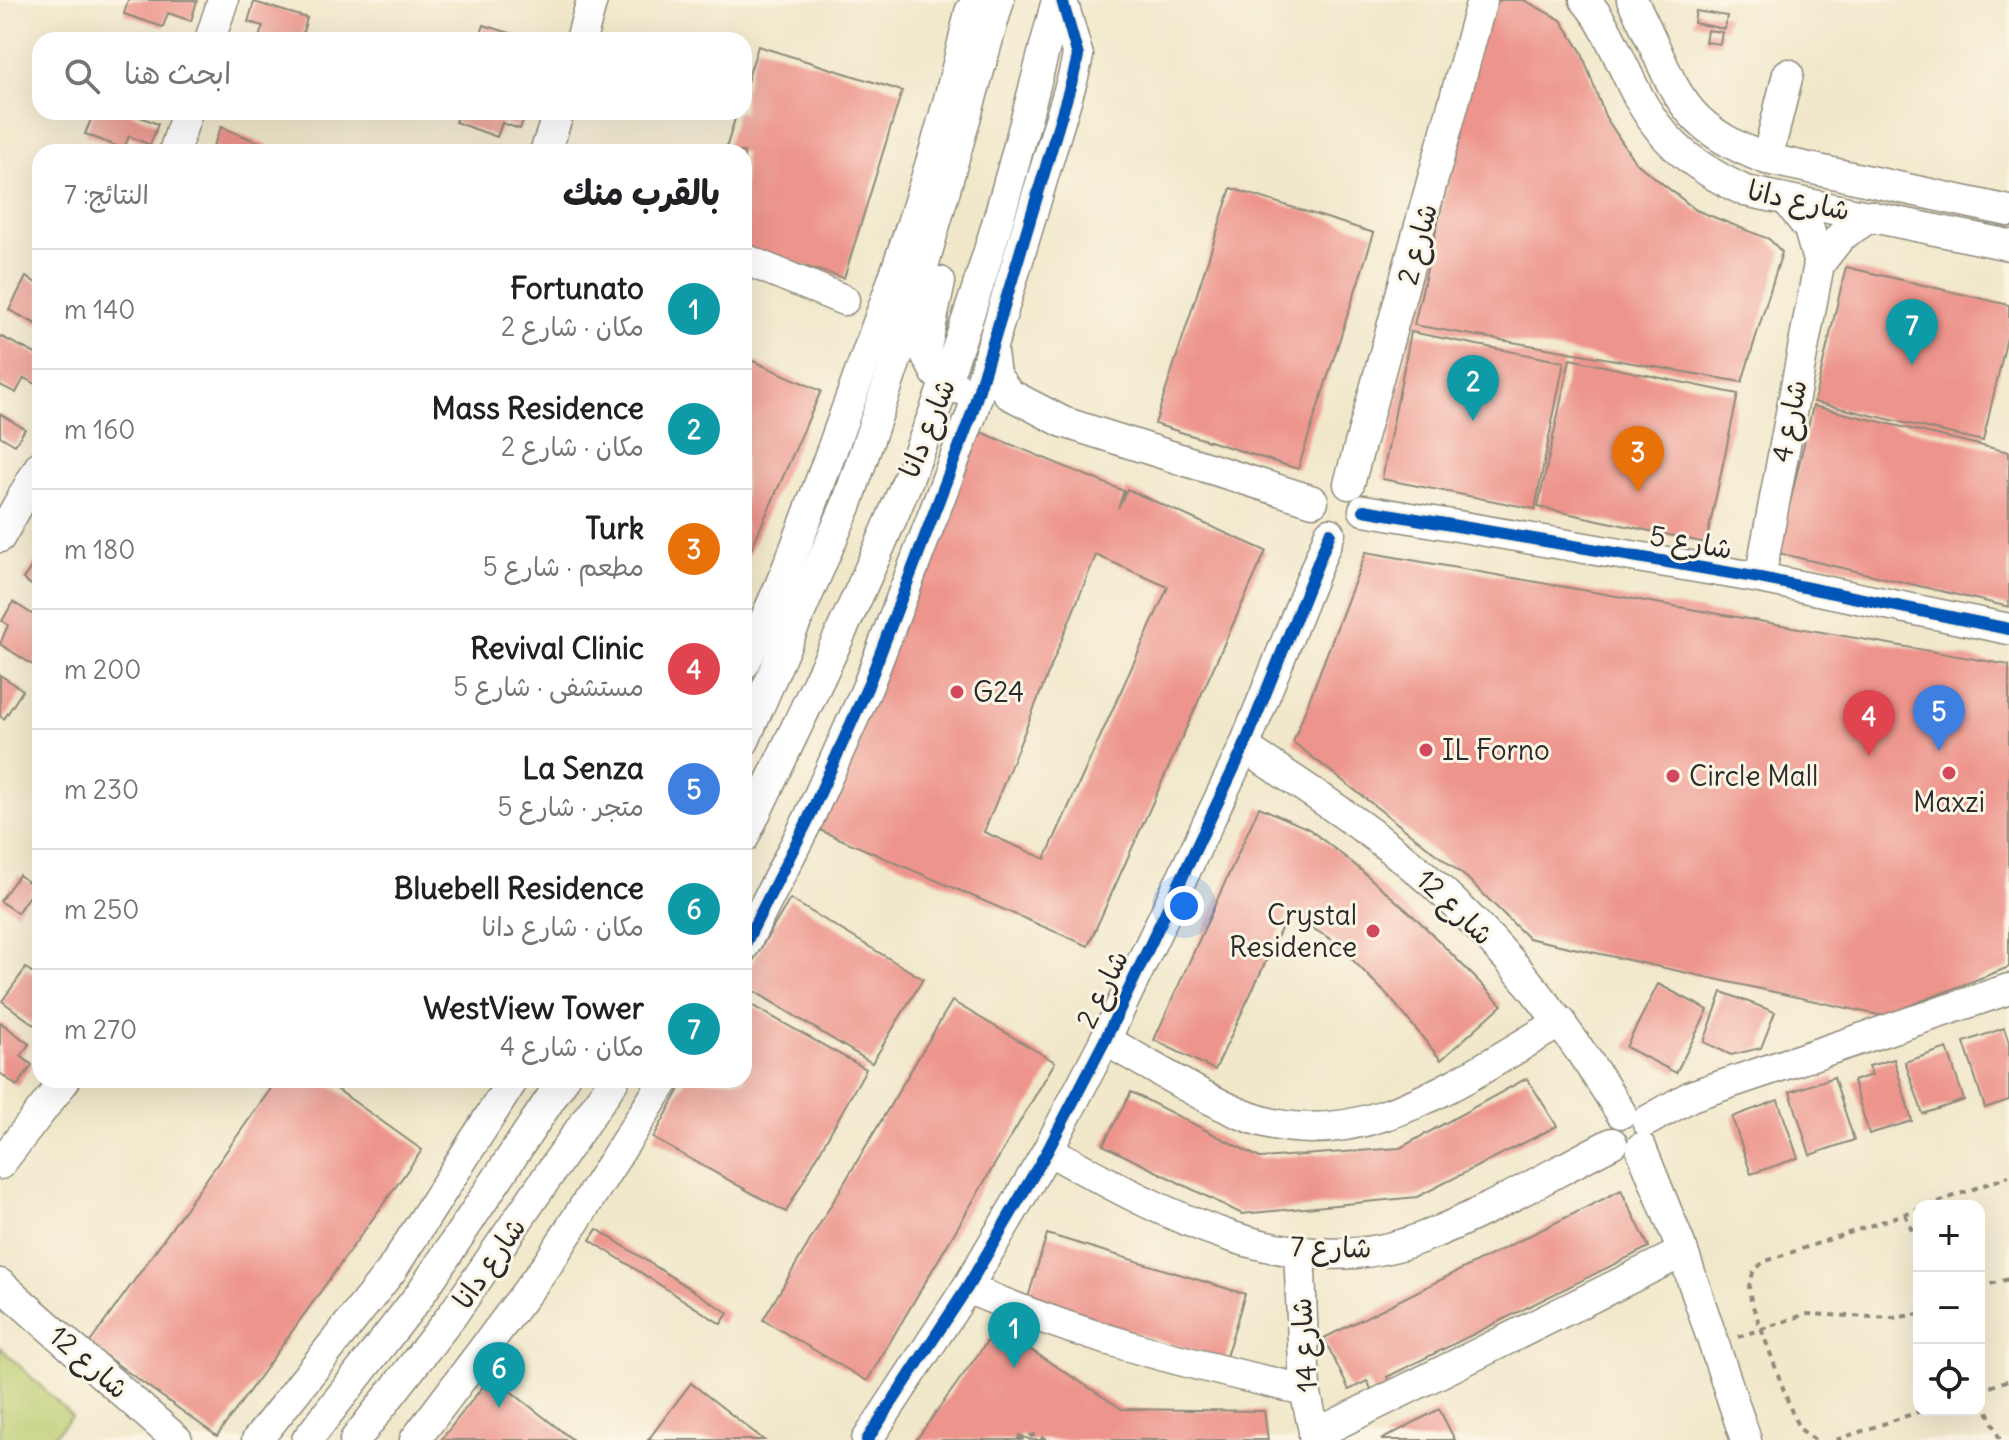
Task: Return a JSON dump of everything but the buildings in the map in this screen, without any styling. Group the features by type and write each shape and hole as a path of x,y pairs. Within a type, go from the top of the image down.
{"street":[{"path":"213,32 223,0"},
{"path":"583,32 592,0"},
{"path":"752,645 814,497 872,342 924,185 970,12 978,0"},
{"name":"شارع دانا","path":"752,723 847,504 898,354 999,0"},
{"path":"752,930 808,820 867,688 977,400 1078,56 1059,0"},
{"name":"شارع دانا","path":"752,820 865,579 946,381 1007,190 1059,0"},
{"name":"شارع دانا","path":"1585,0 1612,42 1646,114 1673,147 1707,173 1732,185 1787,200 2009,245"},
{"name":"شارع دانا","path":"1632,0 1674,93 1699,123 1731,146 1767,159 2009,211"},
{"name":"شارع 2","path":"1356,497 1480,1"},
{"path":"1767,159 1788,74"},
{"path":"177,144 184,120"},
{"path":"548,144 556,120"},
{"path":"957,153 961,201 924,343 928,362 946,381 977,400 1039,419 1063,422"},
{"name":"شارع 4","path":"1760,578 1819,264 1809,229 1787,200"},
{"name":"شارع 4","path":"1819,264 1841,236 1871,216"},
{"path":"752,262 844,300"},
{"path":"992,351 995,375 1009,394 1063,422 1313,501"},
{"path":"0,537 9,500 32,475"},
{"path":"1340,482 1356,497 1353,530 1330,533 1313,517 1313,501 1323,486 1340,482"},
{"name":"شارع 5","path":"1356,497 2009,629"},
{"name":"شارع 2","path":"867,1440 967,1288 1048,1150 1105,1040 1244,747 1330,533"},
{"path":"865,579 867,688"},
{"name":"شارع 12","path":"1244,747 1343,812 1438,888 1502,952 1561,1022 1630,1131 1683,1252 1746,1440"},
{"name":"شارع 7","path":"1048,1150 1167,1215 1239,1239 1339,1253 1379,1250 1419,1239 1630,1131 1691,1096 2009,989"},
{"path":"1105,1040 1240,1114 1277,1125 1314,1128 1352,1126 1389,1116 1561,1022"},
{"path":"0,1164 59,1088"},
{"path":"257,1440 391,1271 508,1088"},
{"name":"شارع دانا","path":"307,1440 419,1296 558,1088"},
{"name":"شارع دانا","path":"355,1440 453,1314 608,1088"},
{"path":"415,1440 547,1265 660,1088"},
{"name":"شارع 14","path":"1299,1249 1305,1390 1315,1437"},
{"path":"1315,1437 1683,1252"},
{"name":"شارع 12","path":"0,1284 177,1440"},
{"path":"967,1288 1030,1316 1115,1345 1305,1390"}],"path":[{"path":"1943,1200 2009,1176"},
{"path":"1815,1440 1800,1429 1794,1418 1760,1327 1749,1286 1753,1273 1763,1262 1913,1211"},
{"path":"1905,1214 1913,1232"},
{"path":"1985,1285 2009,1279"},
{"path":"1715,1347 1760,1327 1806,1314 1874,1318 1913,1315"},
{"path":"1985,1388 2009,1380"},
{"path":"1985,1404 2000,1440"},
{"path":"1836,1440 1913,1414"},
{"path":"1018,1440 1035,1435 1048,1440"}],"green space":[{"path":"0,1347 72,1416 50,1440 0,1440"}],"cycle path":[{"path":"752,930 808,820 867,688 971,416 1078,56 1062,0"},
{"path":"1364,510 1760,578 2009,629"},
{"path":"867,1440 967,1288 1048,1150 1105,1040 1244,747 1330,533"}],"place":[{"name":"WestView Tower","path":"1912,365"},
{"name":"Mass Residence","path":"1473,421"},
{"name":"Turk","path":"1638,492"},
{"name":"G24","path":"957,692"},
{"name":"IL Forno","path":"1426,750"},
{"name":"La Senza","path":"1939,751"},
{"name":"Revival Clinic","path":"1869,756"},
{"name":"Maxzi","path":"1949,773"},
{"name":"Circle Mall","path":"1673,776"},
{"name":"Crystal Residence","path":"1373,931"},
{"name":"Fortunato","path":"1014,1368"},
{"name":"Bluebell Residence","path":"499,1408"}]}
